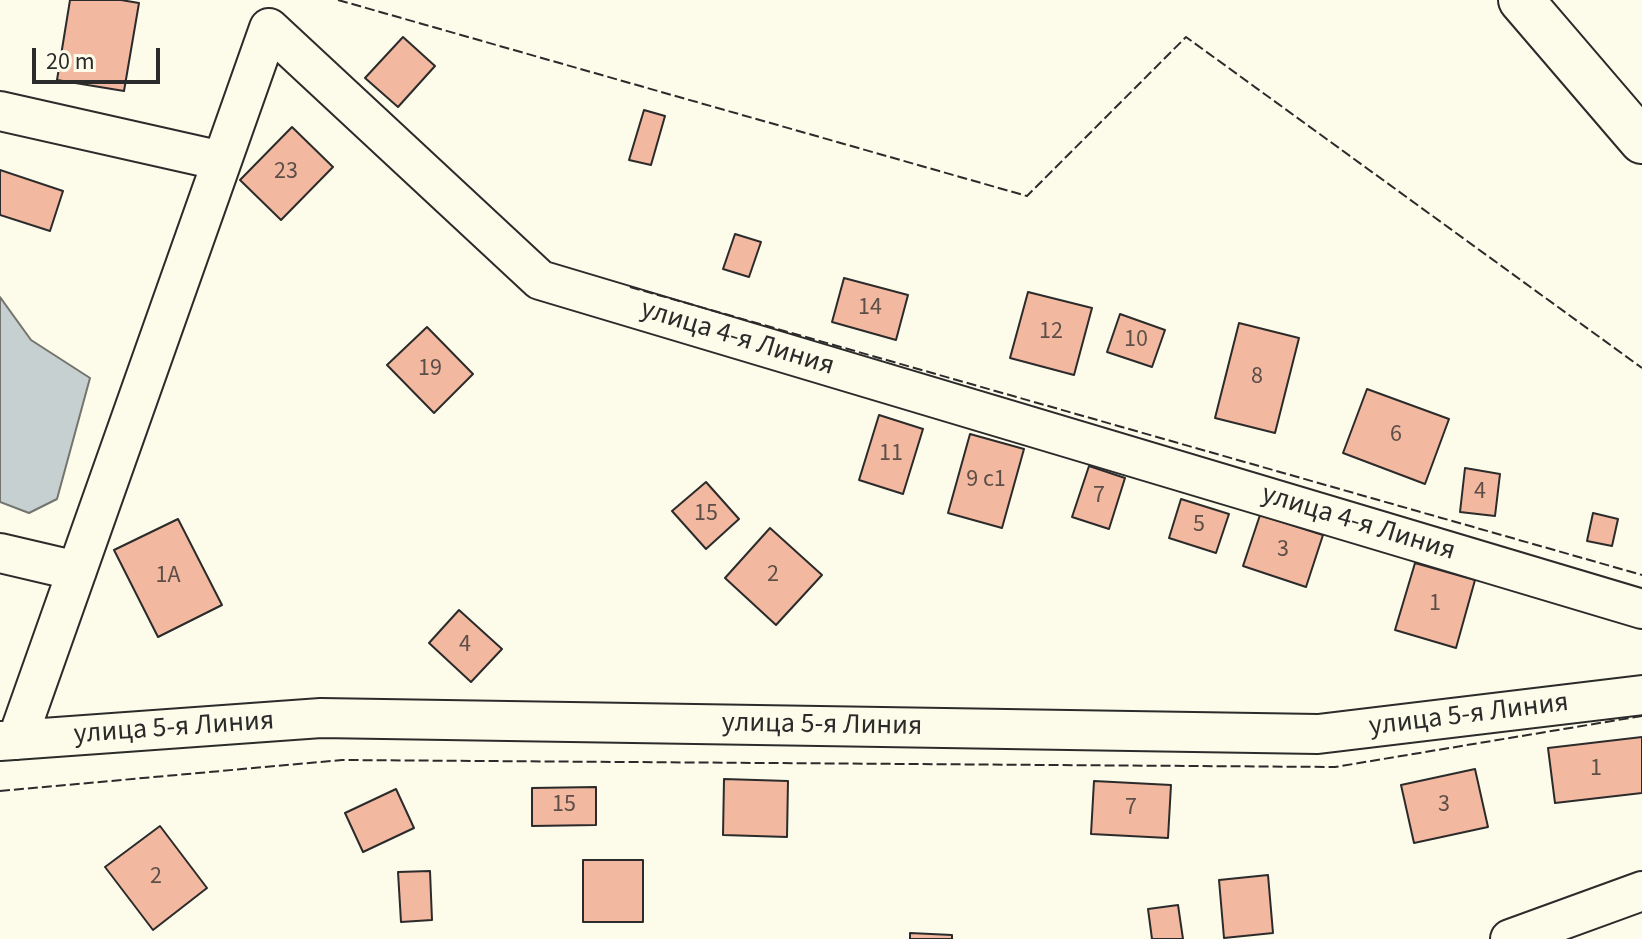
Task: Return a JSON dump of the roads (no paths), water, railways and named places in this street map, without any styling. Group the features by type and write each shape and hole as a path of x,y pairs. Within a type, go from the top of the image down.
{"main road":[{"path":"1521,0 1642,141"}],"street":[{"name":"улица 4-я Линия","path":"9,740 77,571 274,14 540,280 1642,609"},
{"path":"0,111 222,161"},
{"path":"0,553 77,571"},
{"name":"улица 5-я Линия","path":"9,740 321,718 1318,734 1642,695"},
{"path":"1510,939 1642,891"}]}
